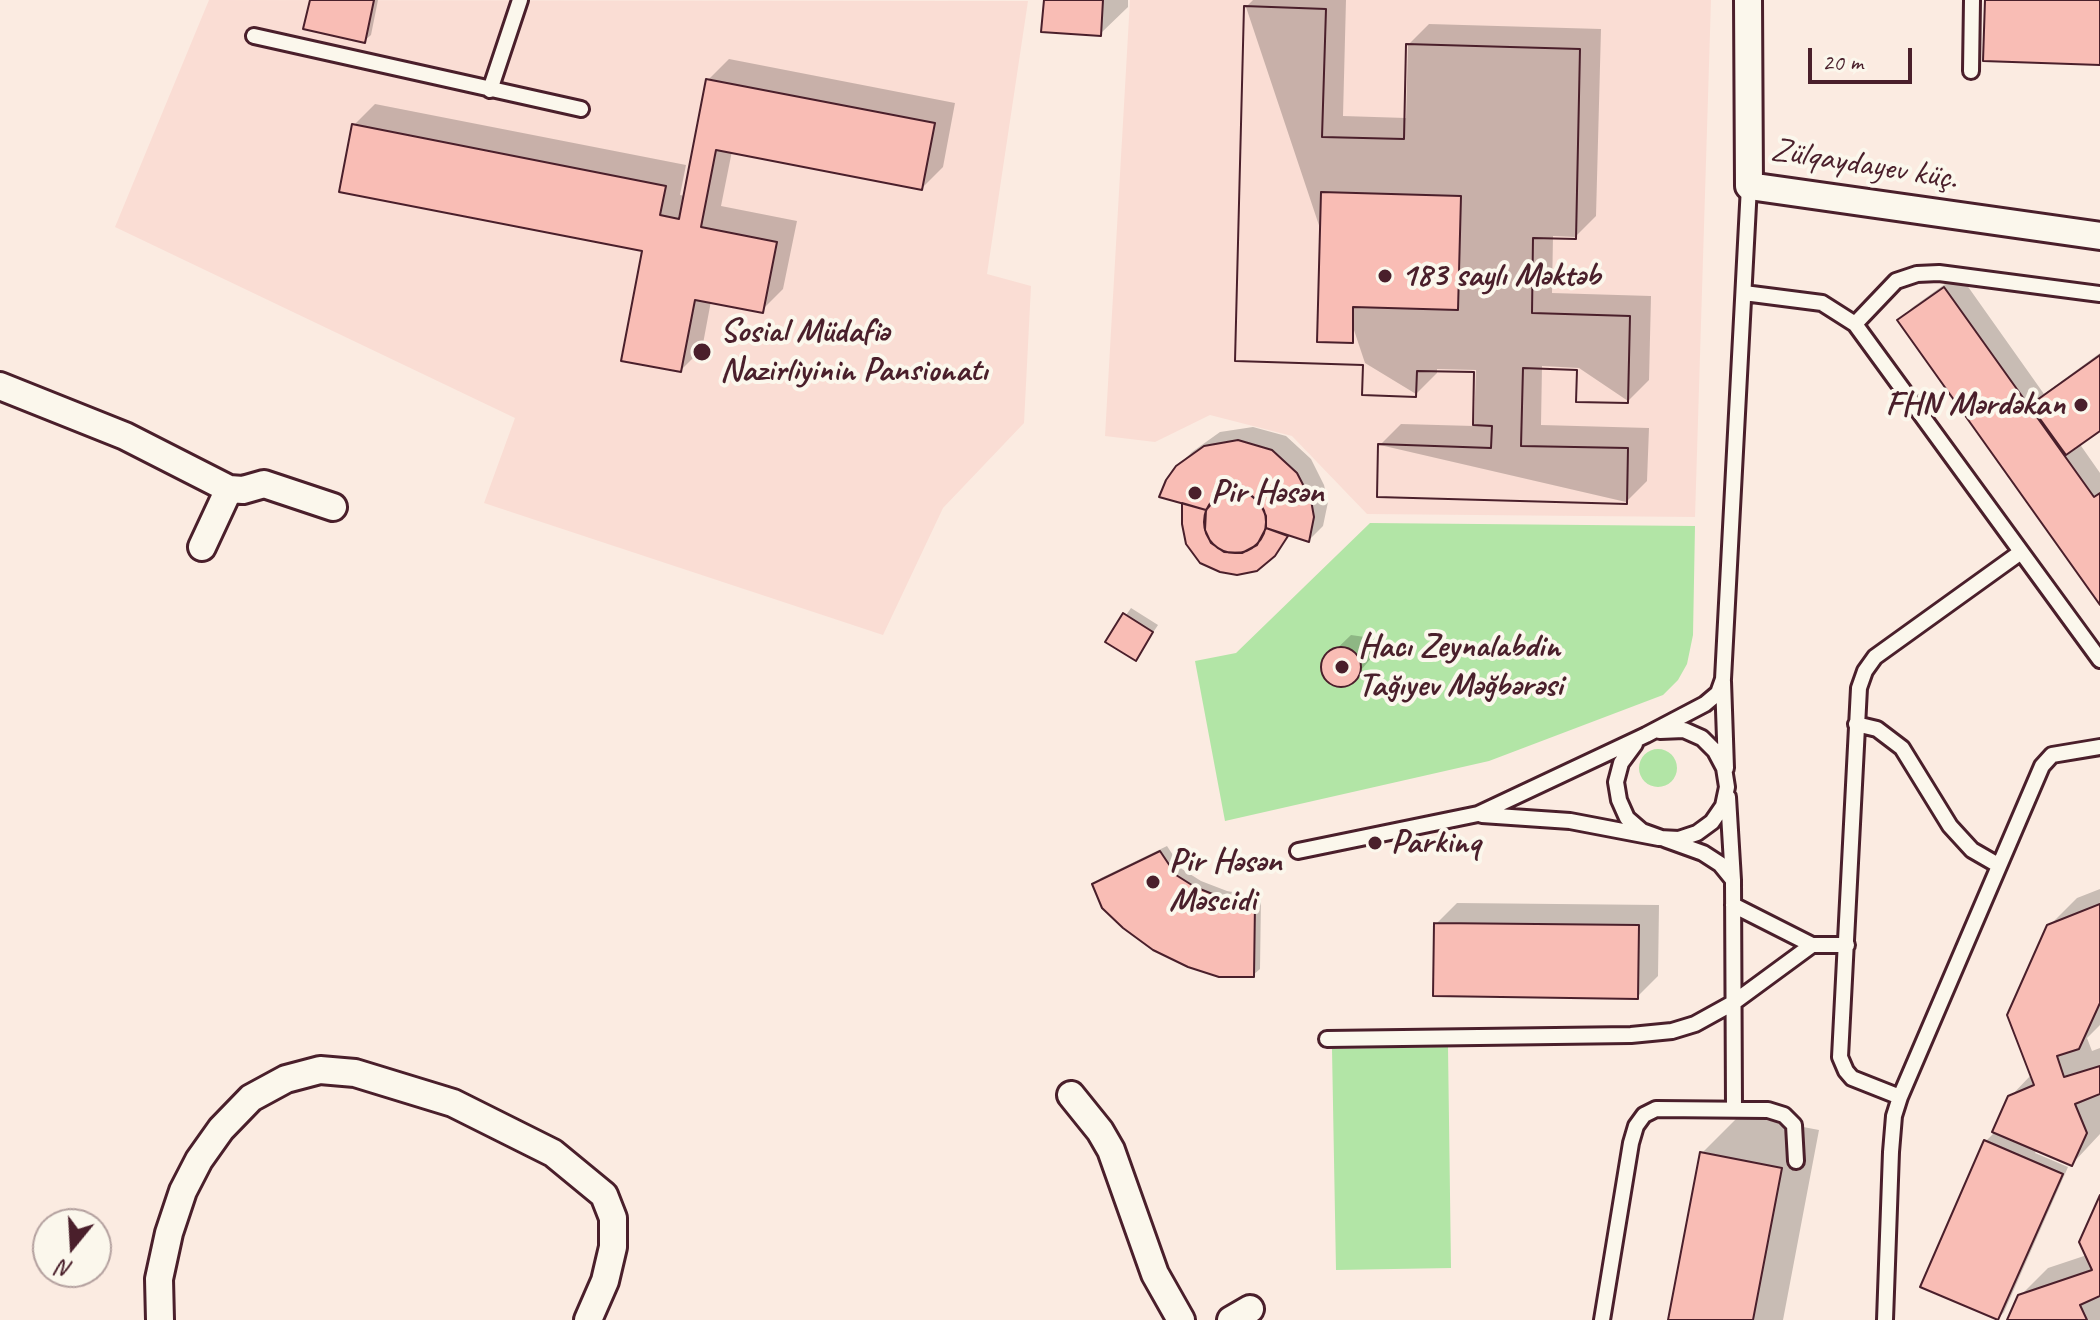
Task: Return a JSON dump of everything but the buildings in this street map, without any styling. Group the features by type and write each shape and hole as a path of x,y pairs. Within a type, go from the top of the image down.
{"street":[{"name":"Zülqaydayev küç.","path":"1748,0 1749,186 2100,236"},
{"path":"0,386 125,436 229,489 243,490 264,484 333,507"},
{"path":"202,547 229,489"},
{"path":"160,1320 159,1279 169,1233 183,1191 199,1160 221,1129 251,1098 286,1079 320,1070 355,1073 453,1103 553,1153 604,1195 613,1218 613,1247 605,1281 588,1320"},
{"path":"1071,1095 1111,1150 1155,1274 1181,1320"}],"lane":[{"path":"490,90 520,0"},
{"path":"1971,71 1972,0"},
{"path":"254,36 581,109"},
{"path":"1734,1108 1733,880 1723,679 1749,186"},
{"path":"1855,324 1896,281 1917,274 1939,273 2100,294"},
{"path":"1744,293 1822,303 1855,324 2100,660"},
{"path":"1900,1097 1852,1078 1840,1057 1859,688 1865,671 1875,657 2021,552"},
{"path":"1298,851 1478,814 1705,704 1718,693 1723,679"},
{"path":"1856,724 1877,729 1902,748 1950,826 1972,850 1998,865"},
{"path":"1478,814 1570,821 1659,838 1679,839 1697,833 1712,822 1723,806 1727,787 1724,768 1715,751 1702,738 1684,730 1664,730 1646,735 1631,747 1621,763 1616,782 1619,800 1627,818 1642,831 1659,838 1703,853 1720,864 1733,880"},
{"path":"1885,1320 1891,1152 1894,1116 1900,1097 2042,766 2052,755 2100,747"},
{"path":"1733,905 1812,945 1847,945"},
{"path":"1327,1039 1672,1031 1695,1024 1733,1003 1812,945"},
{"path":"1602,1320 1631,1143 1636,1126 1644,1115 1656,1109 1768,1110 1784,1115 1794,1125 1796,1161"}],"shaded area":[{"name":"Sosial Müdafiə Nazirliyinin Pansionatı","path":"209,0 1028,1 987,274 1031,286 1024,423 943,508 883,635 484,503 515,418 115,227"},
{"path":"1130,0 1711,0 1695,517 1367,514 1292,436 1210,415 1155,442 1105,436"}],"green space":[{"path":"1370,523 1695,526 1693,635 1687,664 1678,680 1663,695 1489,761 1225,821 1195,661 1236,653"},
{"path":"1658,749 1671,755 1677,768 1671,781 1658,787 1645,781 1639,768 1645,755"},
{"path":"1448,1047 1451,1268 1336,1270 1332,1049"}],"place":[{"name":"183 saylı Məktəb","path":"1385,276"},
{"name":"Sosial Müdafiə Nazirliyinin Pansionatı","path":"702,352"},
{"name":"FHN Mərdəkan","path":"2081,405"},
{"name":"Pir Həsən","path":"1195,493"},
{"name":"Hacı Zeynalabdin Tağıyev Məğbərəsi","path":"1342,667"},
{"name":"Parkinq","path":"1375,843"},
{"name":"Pir Həsən Məscidi","path":"1153,882"}]}
